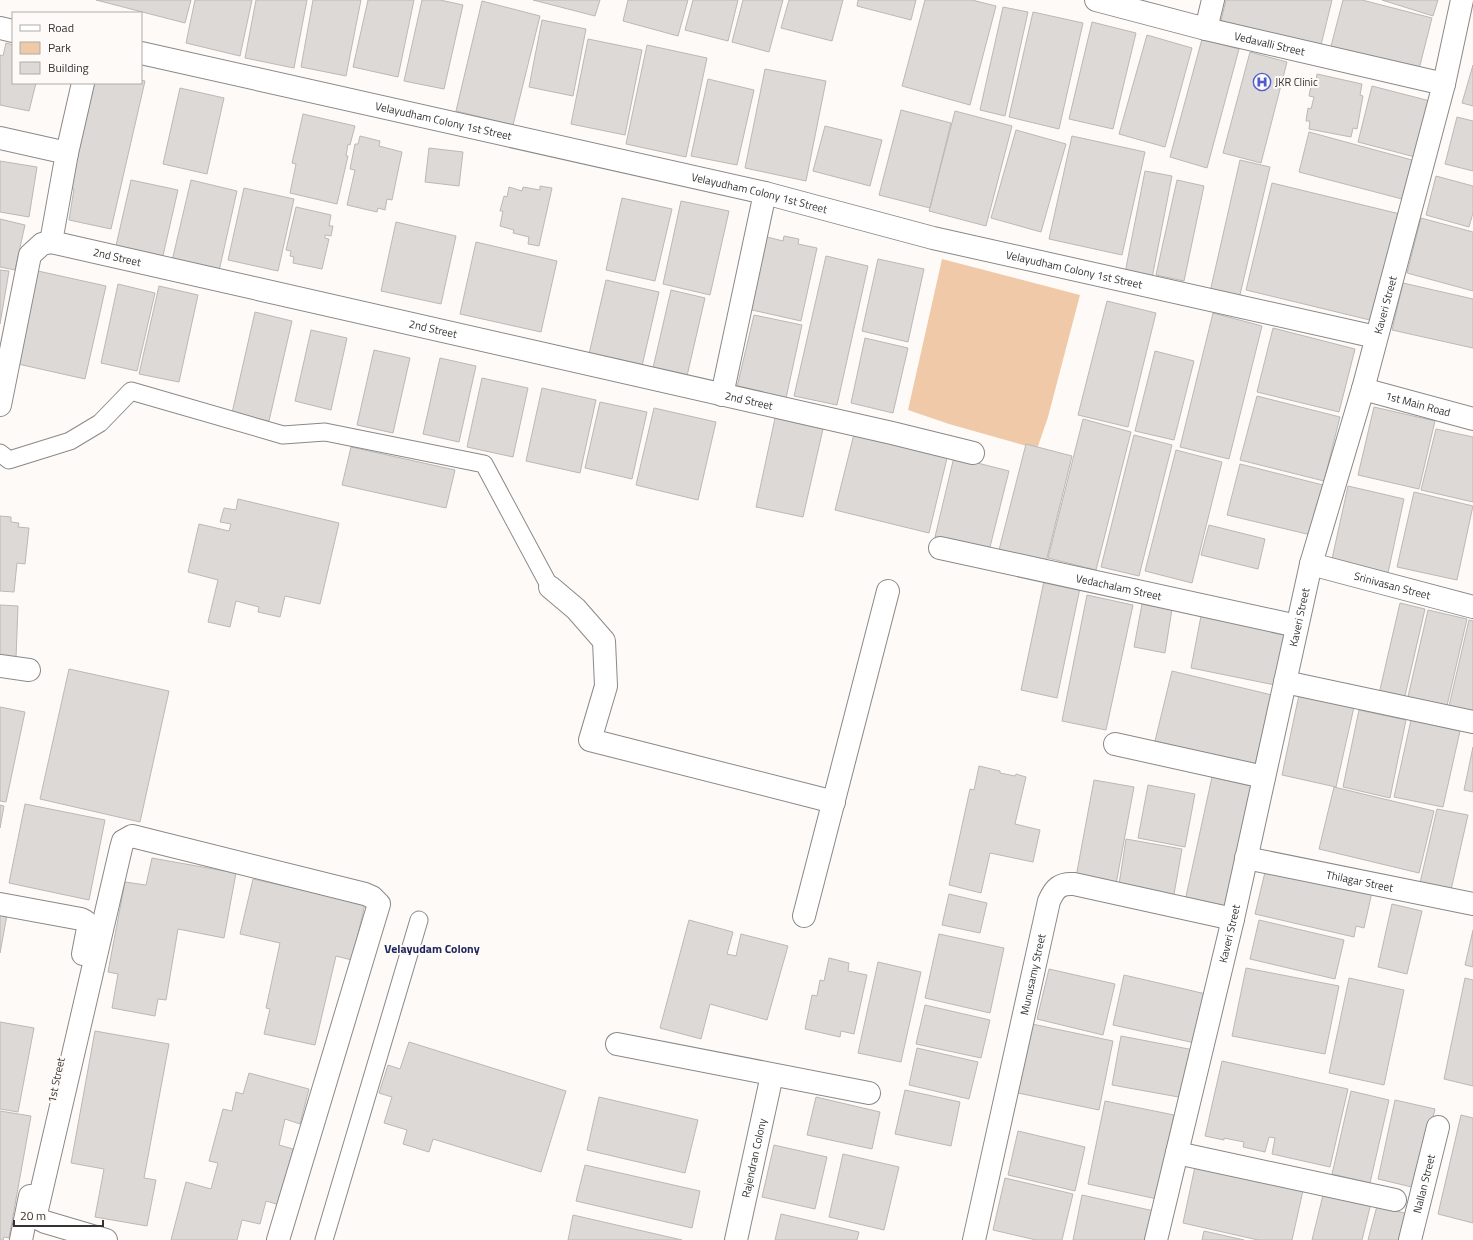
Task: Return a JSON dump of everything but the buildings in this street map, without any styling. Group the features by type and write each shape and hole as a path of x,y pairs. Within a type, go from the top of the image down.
{"street":[{"name":"Vedavalli Street","path":"1096,0 1206,29 1444,84"},
{"path":"1206,29 1213,0"},
{"name":"Kaveri Street","path":"1156,1240 1233,919 1311,564 1363,389 1444,84 1462,0"},
{"path":"0,28 12,31"},
{"name":"Velayudham Colony 1st Street","path":"142,53 764,193 933,238 1376,337"},
{"path":"0,405 30,255 42,244 51,242 83,84"},
{"path":"0,138 68,153"},
{"path":"722,395 764,193"},
{"name":"2nd Street","path":"51,242 973,453"},
{"name":"1st Main Road","path":"1363,389 1473,418"},
{"name":"Vedachalam Street","path":"940,548 1297,626"},
{"name":"Srinivasan Street","path":"1311,564 1473,607"},
{"path":"550,587 576,609 604,641 606,686 590,740 834,802"},
{"path":"804,916 888,591"},
{"path":"0,666 29,670"},
{"path":"1285,682 1473,722"},
{"path":"1115,744 1264,778"},
{"path":"106,1240 45,1222 36,1218 36,1214 121,848 123,841 132,836 365,894 372,897 379,904 278,1240"},
{"name":"Thilagar Street","path":"1246,858 1473,904"},
{"name":"Munusamy Street","path":"974,1240 1049,901 1053,891 1058,886 1074,884 1233,919"},
{"name":"1st Street","path":"0,904 79,918 85,921 88,928 21,1240"},
{"path":"617,1044 869,1093"},
{"name":"Rajendran Colony","path":"736,1240 772,1075"},
{"name":"Nallan Street","path":"1410,1240 1438,1127"},
{"path":"1178,1153 1395,1200"}],"lane":[{"path":"0,453 9,460 70,441 100,423 132,391 283,435 325,432 484,464 550,587"},
{"path":"324,1240 419,920"}],"green space":[{"path":"942,259 1080,295 1048,417 1037,449 949,424 908,410"}],"place":[{"name":"JKR Clinic","path":"1262,82"}],"district":[{"name":"Velayudam Colony","path":"432,949"}]}
